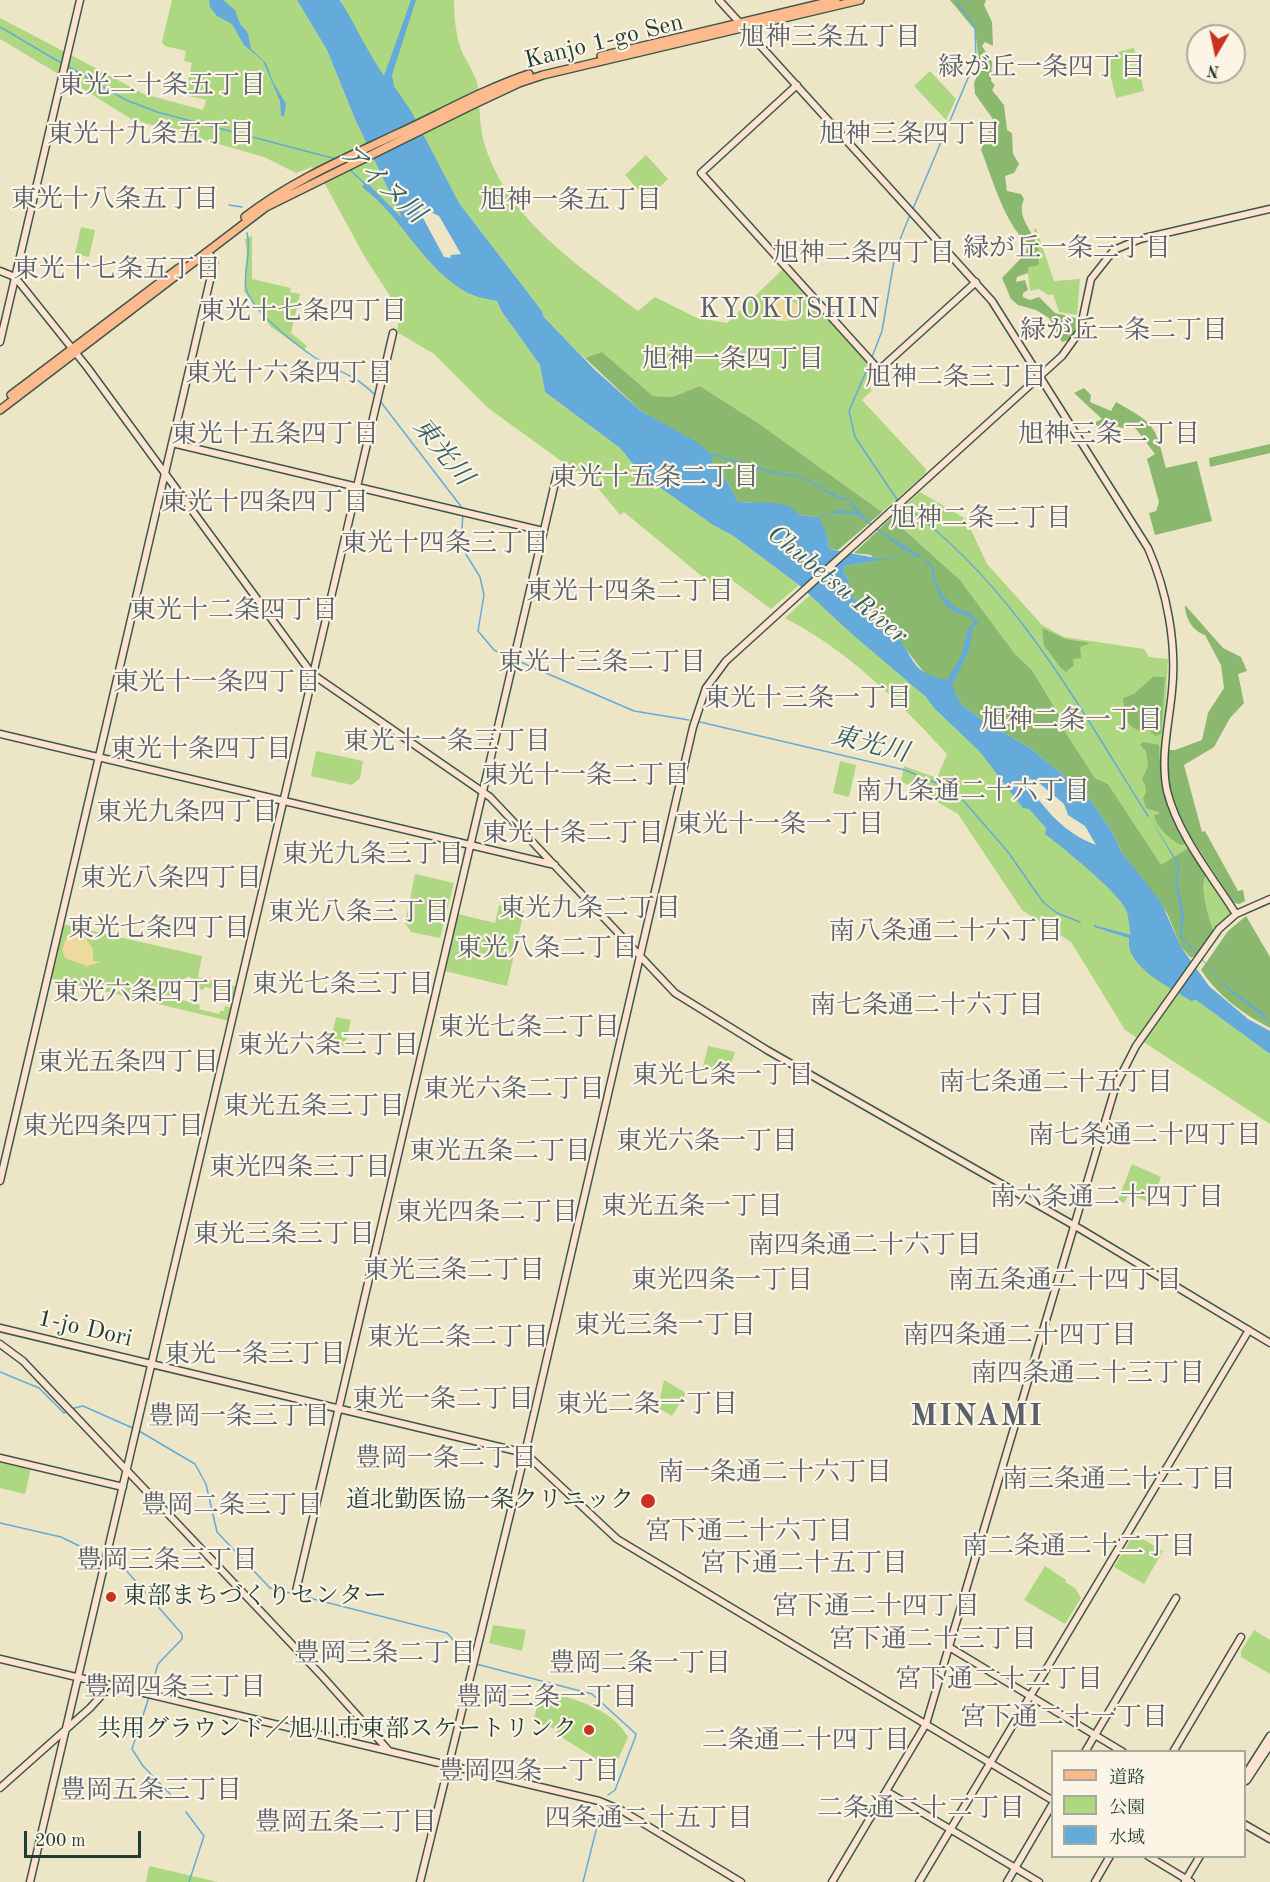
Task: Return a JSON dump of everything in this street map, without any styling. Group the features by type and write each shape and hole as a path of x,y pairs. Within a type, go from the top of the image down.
{"main road":[{"name":"Kanjo 1-go Sen","path":"319,175 467,104 531,78 836,0"},
{"name":"Kanjo 1-go Sen","path":"742,25 859,0"},
{"path":"0,404 75,351 266,207 319,175"},
{"path":"0,410 264,202 319,175"}],"street":[{"path":"0,342 80,0"},
{"path":"719,0 976,282 1005,319 1148,548 1158,572 1170,626 1174,665 1164,758 1167,789 1182,828 1236,914"},
{"path":"797,85 701,173 879,370 976,282"},
{"path":"420,1882 474,1668 702,698 712,676 1073,344 1084,318 1091,279 1114,250 1140,239 1270,209"},
{"path":"0,1181 214,263 211,256 205,253"},
{"path":"0,271 15,276 75,351 312,674 483,792 675,993 690,1004 1270,1343"},
{"path":"30,1882 393,333"},
{"path":"172,443 543,531"},
{"path":"296,1591 558,470"},
{"path":"0,734 555,866"},
{"path":"832,1882 926,1724 1116,1085 1149,1027 1224,925 1236,914 1270,899"},
{"name":"1-jo Dori","path":"0,1328 525,1453 617,1539 1051,1799"},
{"path":"919,1882 1249,1330"},
{"path":"0,1344 23,1361 330,1684 390,1751"},
{"path":"0,1458 123,1487"},
{"path":"1086,1750 1176,1598"},
{"path":"1174,1750 1241,1637"},
{"path":"949,1647 1120,1750"},
{"path":"0,1659 610,1805 741,1882"},
{"path":"0,1788 100,1697 107,1684"},
{"path":"1246,1777 1270,1736"},
{"path":"1246,1781 1270,1745"},
{"path":"886,1791 1039,1882"},
{"path":"1007,1882 1051,1809"},
{"path":"1246,1825 1270,1839"},
{"path":"1095,1882 1109,1858"},
{"path":"1150,1858 1187,1881 1199,1858"}],"green space":[{"path":"172,0 297,0 327,50 355,119 404,220 471,295 497,301 502,312 540,365 545,392 620,448 642,475 713,525 732,535 799,585 771,609 725,575 721,592 624,512 620,515 597,487 488,408 434,354 397,332 400,311 366,259 326,186 312,167 296,173 264,157 131,119 64,77 69,54 144,94 203,110 206,100 185,95 192,63 184,61 186,51 165,46 162,42"},
{"path":"341,0 454,0 459,41 478,87 485,146 496,173 511,197 548,240 638,311 655,297 697,318 727,323 783,269 876,370 865,382 872,390 862,400 926,469 925,474 882,512 758,423 700,386 672,397 653,396 602,352 585,358 581,355 543,316 542,311 459,203 419,128 362,57"},
{"path":"950,0 986,0 984,5 992,22 993,46 985,42 982,46 992,62 991,81 995,85 992,90 1004,105 1007,130 1012,133 1013,154 1019,164 1014,173 1005,176 1007,191 1021,194 1024,199 1023,216 1035,239 1040,255 1038,265 1029,267 1028,273 1017,277 1016,282 1025,280 1028,290 1023,293 1023,297 1030,300 1039,297 1055,313 1080,319 1072,339 1062,342 1049,318 1036,310 1018,305 1011,299 1002,278 1026,253 1028,243 1012,225 981,150 993,119 975,94 974,83 980,69 975,30"},
{"path":"0,18 65,52 60,75 0,39"},
{"path":"1134,48 1144,91 1116,98 1105,55"},
{"path":"930,71 956,99 946,120 914,86"},
{"path":"646,155 668,179 647,199 625,175"},
{"path":"81,227 95,230 89,257 75,254"},
{"path":"1036,228 1054,281 1080,279 1077,315 1059,312 1053,294 1048,295 1039,289 1030,291 1028,273 1031,263 1040,260 1034,229"},
{"path":"252,236 252,279 291,288 290,292 300,294 291,333 307,346 304,350 271,327 244,291 247,254 245,239"},
{"path":"602,352 653,396 672,397 700,386 758,423 882,512 838,550 829,549 827,535 817,517 799,515 771,504 738,502 721,470 713,464 705,449 641,411 585,358"},
{"path":"1084,388 1091,395 1090,402 1111,411 1116,402 1146,421 1156,434 1166,468 1197,461 1212,521 1155,535 1149,513 1156,511 1159,502 1147,459 1155,454 1136,429 1129,425 1122,428 1117,426 1106,433 1094,423 1102,419 1074,393"},
{"path":"1270,444 1270,453 1210,467 1209,458"},
{"path":"920,492 966,519 987,564 1042,625 1064,637 1144,649 1149,657 1168,659 1162,769 1190,847 1161,866 1108,784 1095,778 1057,721 1060,715 1032,670 1015,654 960,580 891,518"},
{"path":"891,518 960,580 1015,654 1032,670 1060,716 1058,721 1095,778 1108,784 1161,865 1190,847 1207,872 1204,894 1214,932 1199,954 1191,958 1181,947 1167,913 1122,853 1111,830 1085,793 1030,748 979,718 961,704 952,687 937,678 931,679 891,631 882,622 864,611 855,601 843,571 845,566 875,561 871,555 854,553"},
{"path":"810,595 926,697 934,708 980,752 1046,828 1046,834 1091,872 1124,905 1128,913 1132,936 1095,925 1129,938 1134,956 1142,966 1191,1001 1196,1000 1270,1054 1270,1124 1125,1030 1071,942 1022,910 958,814 901,781 904,766 937,778 947,754 872,678 830,646 785,618"},
{"path":"1185,605 1223,648 1241,657 1247,671 1238,674 1244,703 1230,718 1214,747 1184,765 1202,832 1205,831 1238,891 1243,890 1245,901 1239,904 1234,903 1185,828 1169,789 1169,750 1202,740 1208,713 1224,688 1221,665 1205,635 1190,623"},
{"path":"1042,628 1065,639 1090,643 1080,647 1081,658 1073,659 1074,665 1066,672 1044,646"},
{"path":"1153,677 1165,677 1161,734 1155,736 1150,731 1142,731 1131,726 1126,717 1123,698 1134,694"},
{"path":"1143,742 1159,745 1166,796 1174,820 1186,844 1180,845 1167,836 1155,819 1154,815 1159,812 1146,808 1143,798 1146,793 1145,784 1142,780 1148,766 1146,751 1140,745"},
{"path":"316,751 363,761 360,778 352,785 311,776"},
{"path":"840,761 856,765 849,797 833,793"},
{"path":"1207,872 1231,912 1214,932 1204,894"},
{"path":"415,874 454,883 440,938 411,932 405,923"},
{"path":"499,905 524,911 507,986 445,971 458,914 495,923"},
{"path":"1246,916 1270,957 1270,1028 1232,1004 1201,970 1228,931"},
{"path":"62,924 202,956 198,977 237,987 234,1001 226,1000 225,992 205,987 203,990 198,989 199,983 194,982 189,976 175,985 179,992 178,999 200,1005 199,1009 219,1014 220,1011 224,1011 225,1006 232,1008 229,1021 49,978"},
{"path":"336,1017 351,1020 345,1046 330,1043"},
{"path":"708,1046 735,1052 728,1072 703,1067"},
{"path":"1132,1164 1161,1177 1151,1203 1129,1194 1124,1203 1118,1200"},
{"path":"664,1380 686,1393 672,1416 658,1408"},
{"path":"0,1460 31,1468 25,1494 0,1488"},
{"path":"1134,1534 1163,1551 1144,1584 1114,1567"},
{"path":"1045,1566 1075,1588 1081,1598 1065,1624 1024,1600"},
{"path":"493,1625 526,1630 522,1651 489,1643"},
{"path":"1254,1630 1270,1640 1270,1674 1241,1657 1241,1651"},
{"name":"共用グラウンド／旭川市東部スケートリンク","path":"550,1692 594,1707 621,1727 628,1737 616,1764 608,1766 564,1739 553,1728 533,1723 540,1694"},
{"path":"149,1866 218,1882 146,1882"}],"sand":[{"path":"779,296 784,299 787,296 797,305 797,314 789,321 777,321 771,313 771,302"},
{"path":"79,932 89,936 87,940 93,949 93,961 102,962 87,966 65,958 62,950 66,939"}],"water":[{"path":"209,0 223,0 235,10 240,24 248,33 251,49 266,63 273,82 286,104 284,116 281,116 280,101 263,61 244,45 232,24 217,16 210,7"},
{"name":"Chubetsu River","path":"297,0 340,0 384,76 411,0 416,0 392,75 394,86 411,111 459,203 542,311 543,316 594,369 641,411 698,443 710,453 775,472 800,476 852,501 868,521 923,558 933,566 934,575 944,597 956,607 971,613 979,624 973,627 969,650 952,686 961,704 979,718 1030,748 1085,793 1111,830 1122,853 1161,902 1181,947 1209,986 1248,1019 1270,1031 1270,1054 1196,1000 1191,1001 1161,983 1141,967 1129,948 1129,938 1094,927 1094,925 1131,935 1127,912 1115,895 1045,834 1046,828 1029,809 1023,808 980,752 934,708 926,697 799,585 732,535 713,525 642,475 620,448 545,392 540,365 502,312 497,301 473,295 454,284 426,258 390,213 362,187 367,181 402,218 355,119 327,50","holes":["416,205 439,216 461,254 451,255 450,258 444,257","711,455 775,474 800,477 837,498 850,501 856,512 839,510 817,517 799,515 787,506 779,504 738,502 721,470 713,464","831,513 856,514 903,549 916,555 907,556 921,557 931,567 935,586 946,605 974,620 972,626 968,628 962,654 947,680 925,673 913,661 891,630 862,609 855,601 843,571 845,566 903,556 881,559 829,549 827,535 819,518","1030,779 1039,783 1064,804 1068,815 1085,826 1096,845 1074,834 1056,820 1026,782"]},
{"path":"1149,816 1180,866 1177,881 1184,914 1182,937 1218,979 1180,937 1181,913 1175,881 1178,866"},
{"path":"1219,981 1263,1013 1270,1024 1257,1012"}],"waterway":[{"path":"912,211 976,59 975,27 956,0"},
{"name":"アイヌ川","path":"0,27 63,64"},
{"name":"アイヌ川","path":"67,66 126,100 157,112 336,159"},
{"name":"アイヌ川","path":"349,169 365,184"},
{"name":"東光川","path":"229,205 242,207"},
{"path":"872,357 882,331 896,249 910,215"},
{"name":"東光川","path":"247,233 249,247 246,288 256,307 299,346 325,364 353,377 375,395"},
{"path":"869,365 849,411 855,437 898,501"},
{"name":"東光川","path":"380,401 463,509"},
{"path":"902,504 941,535 977,570 1009,607 1040,647 1068,689 1148,816"},
{"name":"東光川","path":"463,513 461,546 480,577 484,595 478,631 494,650 511,658"},
{"name":"東光川","path":"516,660 634,711 689,720"},
{"name":"東光川","path":"700,722 905,770 955,791 1008,852 1043,902 1057,913 1080,922"},
{"path":"0,1372 39,1388 64,1413 66,1412"},
{"path":"70,1409 83,1406 135,1429"},
{"path":"139,1431 195,1464 206,1484 217,1532 270,1588 447,1633 472,1661"},
{"path":"0,1523 61,1537 104,1558"},
{"path":"108,1560 124,1568 182,1634 182,1639 158,1664 150,1692"},
{"path":"476,1664 592,1694 636,1734 615,1790 608,1795"},
{"path":"149,1697 132,1749 143,1766 173,1797"},
{"path":"583,1882 601,1811"},
{"path":"186,1812 204,1836 189,1882"}],"place":[{"name":"道北勤医協一条クリニック","path":"648,1501"},
{"name":"東部まちづくりセンター","path":"111,1597"},
{"name":"共用グラウンド／旭川市東部スケートリンク","path":"589,1730"}],"district":[{"name":"旭神三条五丁目","path":"830,38"},
{"name":"緑が丘一条四丁目","path":"1042,68"},
{"name":"東光二十条五丁目","path":"162,86"},
{"name":"東光十九条五丁目","path":"151,135"},
{"name":"旭神三条四丁目","path":"910,135"},
{"name":"東光十八条五丁目","path":"115,200"},
{"name":"旭神一条五丁目","path":"571,201"},
{"name":"緑が丘一条三丁目","path":"1067,249"},
{"name":"旭神二条四丁目","path":"864,254"},
{"name":"東光十七条五丁目","path":"117,270"},
{"name":"KYOKUSHIN","path":"790,310"},
{"name":"東光十七条四丁目","path":"303,312"},
{"name":"緑が丘一条二丁目","path":"1124,331"},
{"name":"旭神一条四丁目","path":"733,360"},
{"name":"東光十六条四丁目","path":"289,374"},
{"name":"旭神二条三丁目","path":"956,378"},
{"name":"東光十五条四丁目","path":"275,435"},
{"name":"旭神三条二丁目","path":"1109,435"},
{"name":"東光十五条二丁目","path":"655,478"},
{"name":"東光十四条四丁目","path":"265,503"},
{"name":"旭神二条二丁目","path":"981,519"},
{"name":"東光十四条三丁目","path":"445,544"},
{"name":"東光十四条二丁目","path":"630,592"},
{"name":"東光十二条四丁目","path":"234,611"},
{"name":"東光十三条二丁目","path":"602,663"},
{"name":"東光十一条四丁目","path":"217,683"},
{"name":"東光十三条一丁目","path":"808,699"},
{"name":"旭神二条一丁目","path":"1072,721"},
{"name":"東光十一条三丁目","path":"447,742"},
{"name":"東光十条四丁目","path":"201,750"},
{"name":"東光十一条二丁目","path":"586,776"},
{"name":"南九条通二十六丁目","path":"973,792"},
{"name":"東光九条四丁目","path":"187,813"},
{"name":"東光十一条一丁目","path":"780,825"},
{"name":"東光十条二丁目","path":"573,834"},
{"name":"東光九条三丁目","path":"373,855"},
{"name":"東光八条四丁目","path":"171,879"},
{"name":"東光九条二丁目","path":"590,909"},
{"name":"東光八条三丁目","path":"359,913"},
{"name":"東光七条四丁目","path":"159,929"},
{"name":"南八条通二十六丁目","path":"946,932"},
{"name":"東光八条二丁目","path":"547,949"},
{"name":"東光七条三丁目","path":"343,985"},
{"name":"東光六条四丁目","path":"144,993"},
{"name":"南七条通二十六丁目","path":"927,1006"},
{"name":"東光七条二丁目","path":"529,1028"},
{"name":"東光六条三丁目","path":"328,1046"},
{"name":"東光五条四丁目","path":"128,1063"},
{"name":"東光七条一丁目","path":"723,1076"},
{"name":"南七条通二十五丁目","path":"1056,1083"},
{"name":"東光六条二丁目","path":"514,1090"},
{"name":"東光五条三丁目","path":"314,1107"},
{"name":"東光四条四丁目","path":"113,1127"},
{"name":"南七条通二十四丁目","path":"1145,1136"},
{"name":"東光六条一丁目","path":"707,1142"},
{"name":"東光五条二丁目","path":"500,1152"},
{"name":"東光四条三丁目","path":"300,1168"},
{"name":"南六条通二十四丁目","path":"1107,1198"},
{"name":"東光五条一丁目","path":"692,1207"},
{"name":"東光四条二丁目","path":"487,1213"},
{"name":"東光三条三丁目","path":"284,1235"},
{"name":"南四条通二十六丁目","path":"865,1246"},
{"name":"東光三条二丁目","path":"454,1271"},
{"name":"東光四条一丁目","path":"722,1281"},
{"name":"南五条通二十四丁目","path":"1065,1281"},
{"name":"東光三条一丁目","path":"665,1326"},
{"name":"南四条通二十四丁目","path":"1020,1336"},
{"name":"東光二条二丁目","path":"458,1338"},
{"name":"東光一条三丁目","path":"255,1355"},
{"name":"南四条通二十三丁目","path":"1088,1374"},
{"name":"東光一条二丁目","path":"443,1400"},
{"name":"東光二条一丁目","path":"647,1405"},
{"name":"豊岡一条三丁目","path":"239,1417"},
{"name":"MINAMI","path":"977,1417"},
{"name":"豊岡一条二丁目","path":"446,1459"},
{"name":"南一条通二十六丁目","path":"775,1473"},
{"name":"南三条通二十二丁目","path":"1119,1480"},
{"name":"豊岡二条三丁目","path":"232,1506"},
{"name":"宮下通二十六丁目","path":"749,1532"},
{"name":"南二条通二十二丁目","path":"1079,1547"},
{"name":"豊岡三条三丁目","path":"167,1561"},
{"name":"宮下通二十五丁目","path":"804,1564"},
{"name":"宮下通二十四丁目","path":"876,1607"},
{"name":"宮下通二十三丁目","path":"933,1640"},
{"name":"豊岡三条二丁目","path":"385,1654"},
{"name":"豊岡二条一丁目","path":"640,1664"},
{"name":"宮下通二十二丁目","path":"999,1680"},
{"name":"豊岡四条三丁目","path":"175,1688"},
{"name":"豊岡三条一丁目","path":"547,1698"},
{"name":"宮下通二十一丁目","path":"1064,1718"},
{"name":"二条通二十四丁目","path":"806,1741"},
{"name":"豊岡四条一丁目","path":"529,1772"},
{"name":"豊岡五条三丁目","path":"151,1791"},
{"name":"二条通二十二丁目","path":"921,1809"},
{"name":"四条通二十五丁目","path":"649,1819"},
{"name":"豊岡五条二丁目","path":"346,1823"}]}
